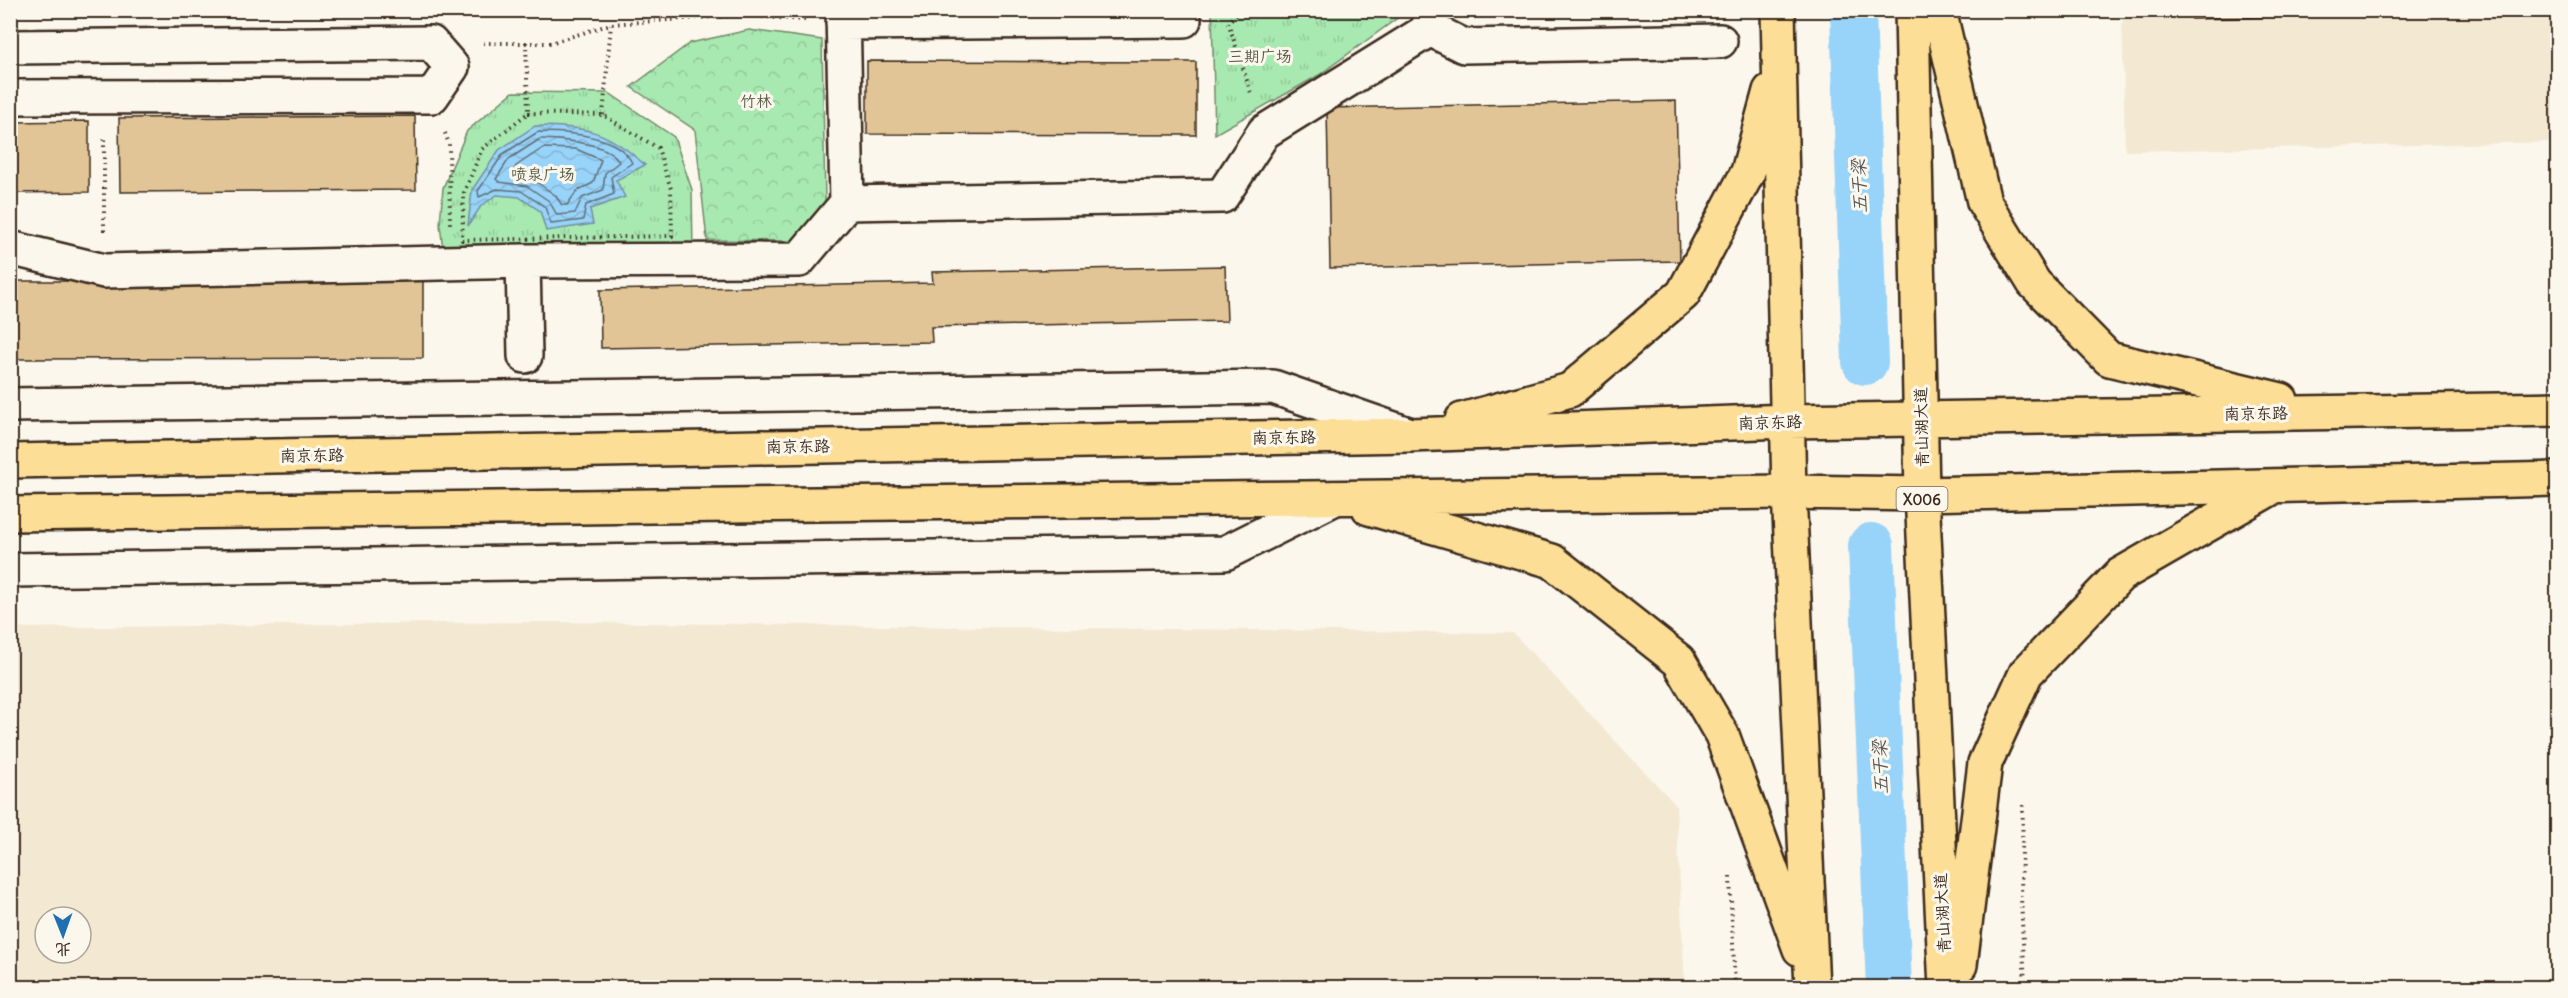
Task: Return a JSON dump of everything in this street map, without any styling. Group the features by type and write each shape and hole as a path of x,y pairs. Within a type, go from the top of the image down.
{"main road":[{"path":"1778,10 1789,492 1812,984"},
{"name":"青山湖大道","path":"1911,10 1922,495 1946,987"},
{"path":"1939,10 1984,202 2034,283 2109,359 2329,412"},
{"path":"1410,435 1570,390 1683,294 1748,172 1779,58"},
{"name":"南京东路","path":"10,461 1410,435 1921,418 2558,409"},
{"path":"10,514 1789,492 1922,495 2558,479"},
{"path":"1957,987 1985,764 2026,673 2120,575 2275,485"},
{"path":"1335,498 1552,561 1679,661 1722,735 1812,984"}],"street":[{"path":"10,248 104,271 523,261 799,260 847,203 843,17 1184,20"},
{"path":"847,203 1222,196 1264,132 1430,20 1464,46 1720,40"},
{"path":"10,47 431,43 452,67 432,96 10,97"},
{"path":"523,261 525,356"},
{"path":"10,405 1273,387 1410,435"},
{"path":"10,570 1225,553 1335,498"}],"path":[{"path":"1241,10 1228,22 1264,132"},
{"path":"431,43 551,43 611,24 740,15 843,17"},
{"path":"603,115 611,24"},
{"path":"526,42 528,113"},
{"path":"432,96 449,144 451,263"},
{"path":"104,97 104,271"},
{"path":"528,113 603,115 658,148 671,189 672,236 462,240 464,193 482,149 528,113"},
{"path":"2023,802 2021,897 2025,987"}],"shaded area":[{"path":"2122,11 2557,11 2557,142 2125,151"},
{"path":"544,622 1513,633 1676,805 1685,987 11,987 11,628"}],"green space":[{"name":"三期广场","path":"1212,10 1407,11 1319,75 1215,134"},
{"name":"竹林","path":"749,30 822,40 825,201 792,241 707,240 695,130 631,87 690,43"},
{"name":"喷泉广场","path":"513,92 609,93 674,137 692,190 693,253 444,258 440,224 443,188 467,131"}],"water":[{"path":"535,126 568,127 594,132 619,144 645,165 616,180 625,197 590,209 593,224 546,231 540,211 519,197 497,195 481,206 468,226 472,190 499,150"}],"building":[{"path":"2192,10 2536,10 2192,19"},
{"path":"867,61 1196,62 1196,135 867,134"},
{"path":"1676,101 1680,261 1330,268 1327,108"},
{"path":"415,116 416,190 120,192 119,118"},
{"path":"89,121 89,192 10,193 10,122"},
{"path":"1225,266 1227,321 931,327 932,342 601,348 600,290 933,283 932,272"},
{"path":"10,281 423,281 423,358 10,359"}],"waterway":[{"name":"五干梁","path":"1853,10 1865,362"},
{"name":"五干梁","path":"1871,546 1889,988"}]}
